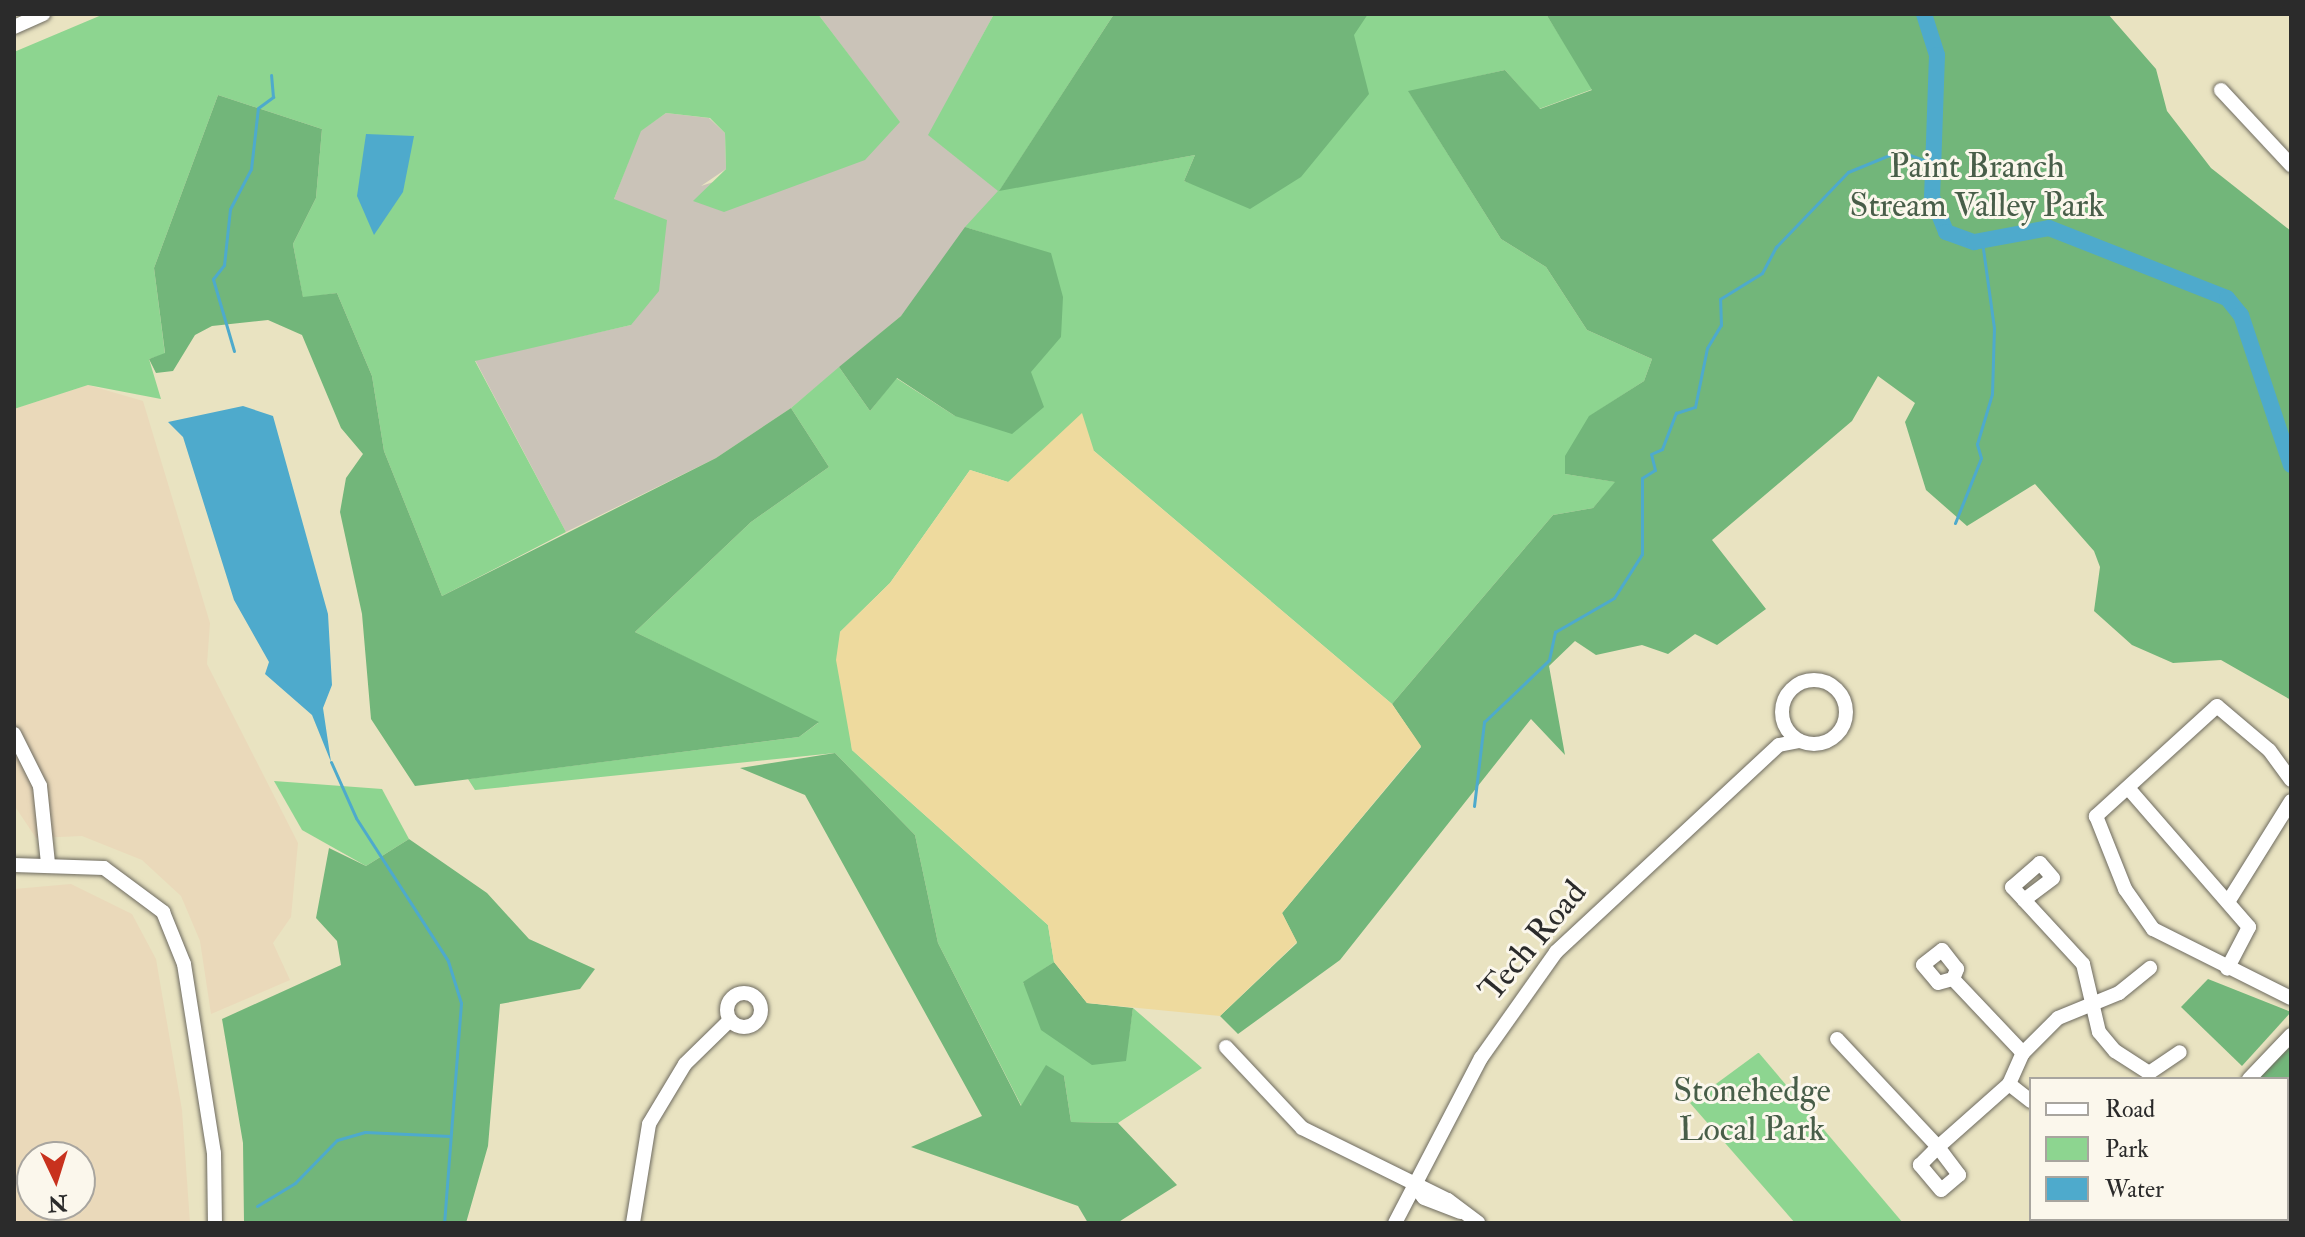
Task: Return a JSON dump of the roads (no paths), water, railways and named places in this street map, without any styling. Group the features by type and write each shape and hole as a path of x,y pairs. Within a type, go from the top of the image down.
{"street":[{"path":"14,27 43,14"},
{"path":"2221,90 2291,165"},
{"path":"1817,680 1840,692 1846,708 1842,729 1822,744 1800,741 1779,745 1783,705 1794,687 1817,680"},
{"path":"2291,780 2269,750 2217,706 2096,816 2125,889 2153,929 2227,969 2291,998"},
{"path":"1783,723 1800,741"},
{"path":"14,734 40,786 48,863"},
{"name":"Tech Road","path":"1395,1223 1481,1058 1556,952 1779,745"},
{"path":"2129,789 2249,927 2227,969"},
{"path":"2228,902 2291,801"},
{"path":"14,865 78,862 125,878 153,899 177,936 214,1153 215,1223"},
{"path":"2024,900 2083,964 2099,1032 2149,1073 2180,1052"},
{"path":"1837,1039 1938,1147 2009,1084 2023,1053 2058,1018 2094,1004 2150,968"},
{"path":"1953,979 2023,1053"},
{"path":"633,1223 649,1124 685,1064 730,1020"},
{"path":"2251,1077 2291,1035"},
{"path":"1226,1047 1302,1128 1414,1185 1431,1202 1464,1212 1478,1223"},
{"path":"2009,1084 2029,1099"}],"water":[{"path":"366,134 414,136 403,192 374,235 357,196"},
{"path":"243,406 273,416 328,614 332,685 323,708 331,762 312,715 265,674 269,662 234,600 183,437 168,422"}],"waterway":[{"path":"1924,14 1937,55 1932,197 1946,232 1974,242 2049,228 2227,298 2241,315 2291,465"},
{"path":"234,351 213,279 224,265 230,209 251,169 258,108 273,97 271,75"},
{"path":"1474,806 1484,722 1549,660 1555,632 1614,598 1642,554 1642,478 1655,470 1651,454 1662,449 1676,413 1695,407 1707,348 1721,325 1720,299 1762,273 1776,247 1848,172 1899,151 1930,162"},
{"path":"1955,523 1981,458 1977,444 1992,394 1994,328 1982,241"},
{"path":"331,762 356,818 448,961 461,1003 444,1223"},
{"path":"257,1206 295,1183 337,1140 365,1132 450,1136"}],"park label":[{"name":"Paint Branch Stream Valley Park","path":"1977,186"},
{"name":"Stonehedge Local Park","path":"1752,1110"}]}
